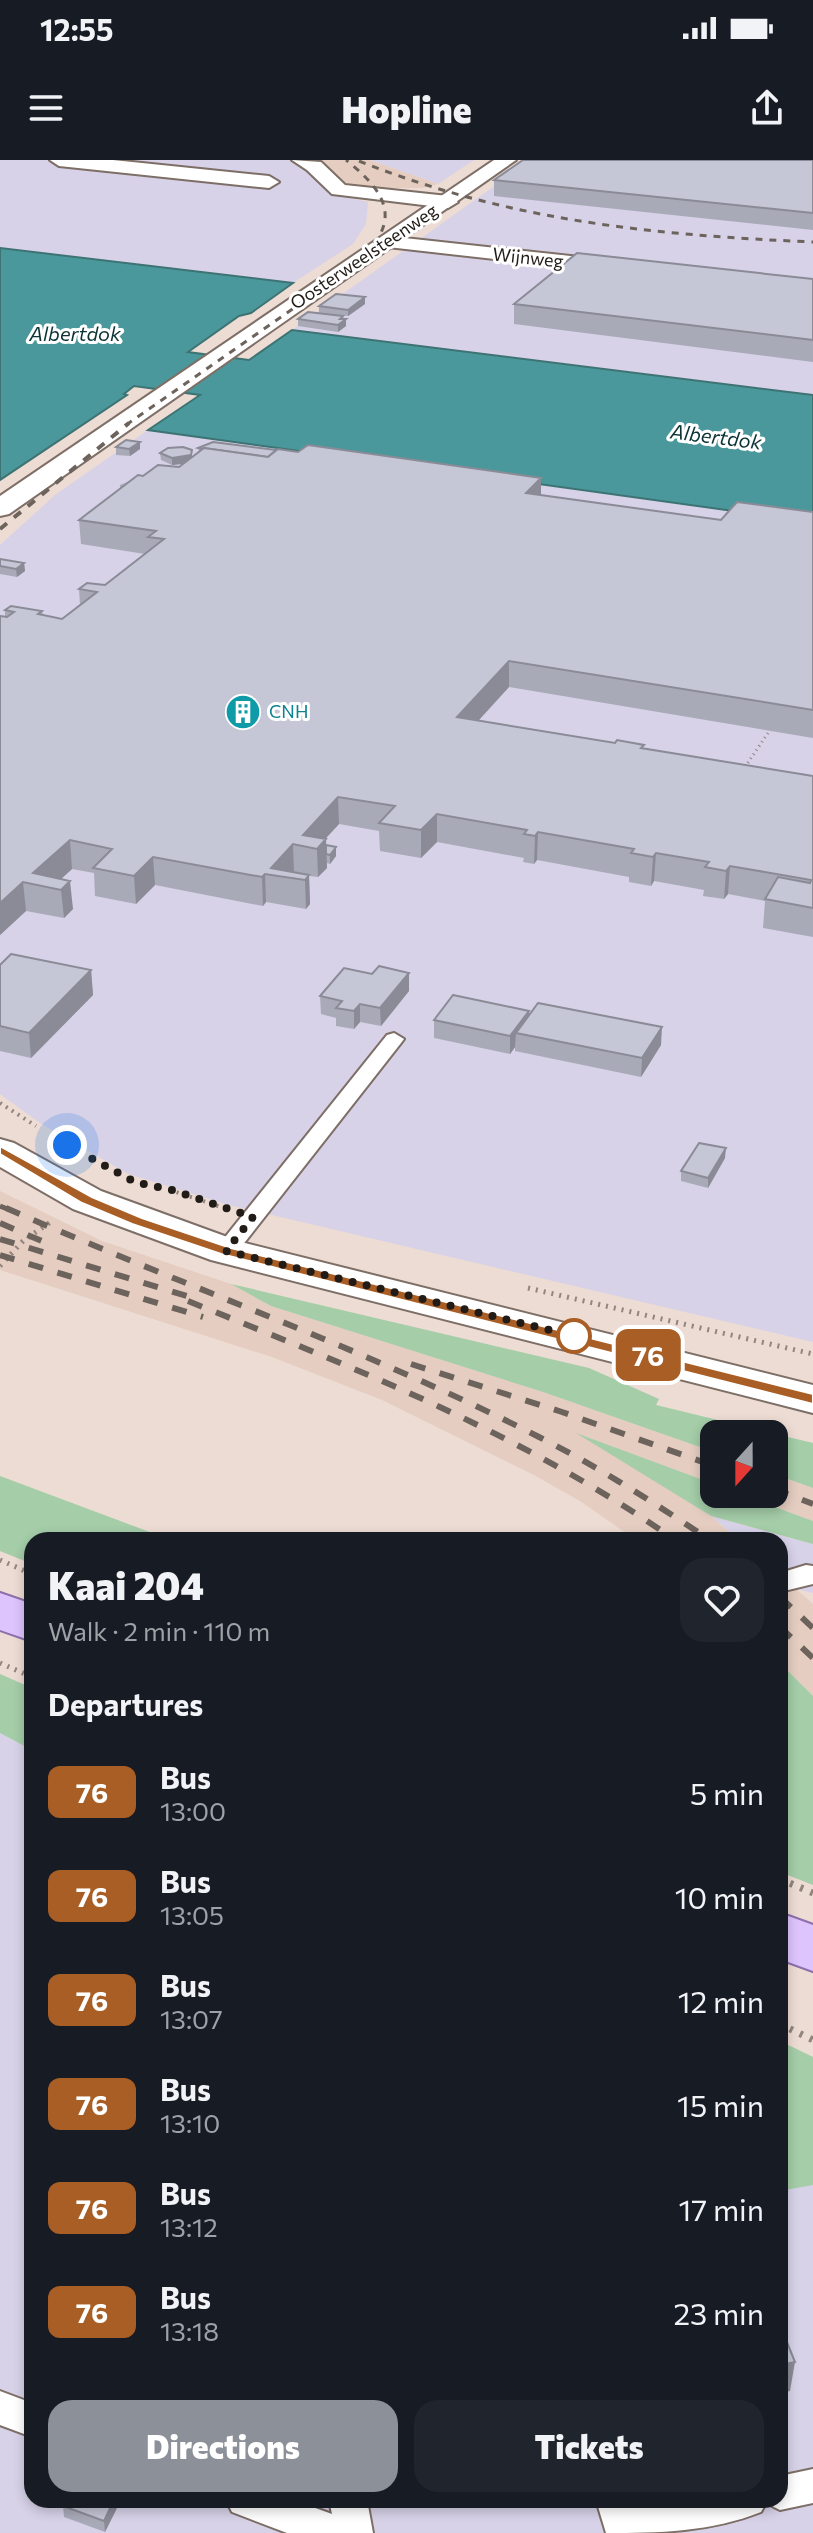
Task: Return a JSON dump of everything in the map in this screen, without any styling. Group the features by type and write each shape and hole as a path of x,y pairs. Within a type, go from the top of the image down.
{"main road":[{"path":"0,1610 24,1620"},
{"path":"788,1938 813,1949"}],"street":[{"path":"59,160 269,182"},
{"path":"301,160 321,171 339,190 448,202"},
{"name":"Oosterweelsteenweg","path":"0,508 220,354 507,160"},
{"name":"Wijnweg","path":"386,242 648,271"},
{"path":"0,1151 87,1200 137,1221 226,1251 813,1399"}],"lane":[{"path":"226,1251 394,1039"},
{"path":"788,1580 806,1574 813,1575"},
{"path":"0,2408 24,2417"},
{"path":"788,2491 813,2486"},
{"path":"267,2508 335,2533"},
{"path":"349,2508 354,2533"},
{"path":"621,2520 697,2508"}],"path":[{"path":"740,774 768,733"},
{"path":"0,1103 48,1134"},
{"path":"158,1187 253,1217"},
{"path":"521,1286 813,1354"},
{"path":"0,1560 24,1570"},
{"path":"0,1663 24,1674"},
{"path":"788,1882 813,1893"},
{"path":"788,2028 813,2040"}],"shaded area":[{"path":"0,160 315,160 346,185 351,198 368,202 366,224 353,244 293,283 0,248"},
{"path":"315,160 370,160 438,184 422,188 387,188 351,184 343,182"},
{"path":"370,160 474,160 438,184"},
{"path":"531,160 813,160 813,395 292,330"},
{"path":"148,430 813,522 813,1342 229,1205 128,1174 40,1123 0,1094 0,545 55,495"},
{"path":"0,1191 102,1241 231,1284 271,1306 543,1392 700,1447 700,1479 581,1435 711,1516 729,1532 625,1532 580,1501 532,1474 382,1400 272,1357 0,1270"},
{"path":"788,1479 813,1488 813,1521 778,1508 788,1508"},
{"path":"711,1516 769,1532 730,1532"},
{"path":"788,1537 813,1544 813,1593 796,1589 788,1582"},
{"path":"788,1582 813,1604 813,1696 788,1671"},
{"path":"0,1733 24,1746 24,2508 788,2508 788,2144 813,2158 813,2533 0,2533"}],"green space":[{"path":"231,1284 589,1368 659,1399 656,1405 718,1420 700,1420 700,1447 543,1392 271,1306"},
{"path":"576,1433 700,1479 700,1508 778,1508 813,1521 813,1544 788,1537 788,1532 769,1532 711,1516"},
{"path":"788,1437 813,1443 813,1488 788,1479"},
{"path":"0,1476 150,1532 24,1532 24,1561 0,1551"},
{"path":"788,1671 813,1696 813,1885 788,1875"},
{"path":"0,1674 24,1684 24,1746 0,1733"},
{"path":"788,2045 813,2057 813,2185 788,2190"}],"water":[{"name":"Albertdok","path":"0,248 293,283 188,352 249,360 292,330 813,395 813,522 148,430 200,395 134,386 124,394 127,395 0,480"}],"building":[{"path":"523,160 813,160 813,213 494,180"},
{"path":"577,253 813,279 813,340 514,304"},
{"path":"336,294 365,297 348,310 319,306"},
{"path":"308,312 343,316 340,319 346,319 338,325 298,319"},
{"path":"126,440 140,442 129,449 116,447"},
{"path":"213,442 276,450 268,457 198,448"},
{"name":"CNH","path":"308,445 541,478 526,493 721,520 737,502 813,512 813,710 509,661 457,717 615,743 617,740 644,745 641,748 813,776 813,908 765,899 778,877 810,883 811,880 730,866 726,871 705,867 709,862 656,853 653,857 631,853 634,849 538,832 535,836 524,834 527,830 437,814 421,830 379,823 395,806 338,797 303,835 326,839 317,849 293,844 271,868 309,875 305,880 265,874 262,877 153,857 134,876 93,868 112,849 70,840 33,873 70,881 61,890 23,882 0,903 0,616 7,617 14,612 5,610 11,606 42,611 38,614 62,619 97,592 79,589 87,583 105,585 164,539 148,537 156,531 79,520 138,475 143,476 158,465 179,467 204,448 268,457 278,449 298,452"},
{"path":"168,448 192,450 191,455 172,458 160,453"},
{"path":"0,559 24,563 16,569 0,566"},
{"path":"326,845 336,847 330,855 326,854"},
{"path":"11,954 91,970 29,1033 0,1026 0,965"},
{"path":"379,966 409,973 380,1008 360,1004 354,1011 336,1008 342,1001 320,996 344,968 372,974"},
{"path":"453,995 529,1011 510,1036 434,1020"},
{"path":"538,1003 662,1027 642,1058 516,1033"},
{"path":"699,1143 726,1148 708,1178 681,1171"},
{"path":"788,2345 795,2362 788,2363"},
{"path":"68,2508 110,2508 104,2521"}],"railway":[{"path":"126,425 347,271 376,242 383,228 383,202 363,175 346,160"},
{"path":"359,161 471,198 582,221 695,235 813,242"},
{"path":"0,529 129,423"},
{"path":"0,1206 10,1210"},
{"path":"6,1208 341,1346 474,1405 583,1461 698,1532"},
{"path":"0,1223 51,1245"},
{"path":"0,1239 200,1300"},
{"path":"0,1255 203,1317"},
{"path":"188,1301 377,1379 498,1435 558,1467 663,1532"},
{"path":"411,1364 562,1412 700,1461"},
{"path":"788,1494 813,1504"},
{"path":"788,1605 813,1628"},
{"path":"788,1635 813,1658"}],"bus line":[{"name":"76","path":"0,1151 87,1200 137,1221 226,1251 605,1344 813,1399"}],"place":[{"name":"CNH","path":"243,712"}],"route":[{"path":"67,1145 135,1182 172,1190 253,1217 226,1251 574,1336"}]}
